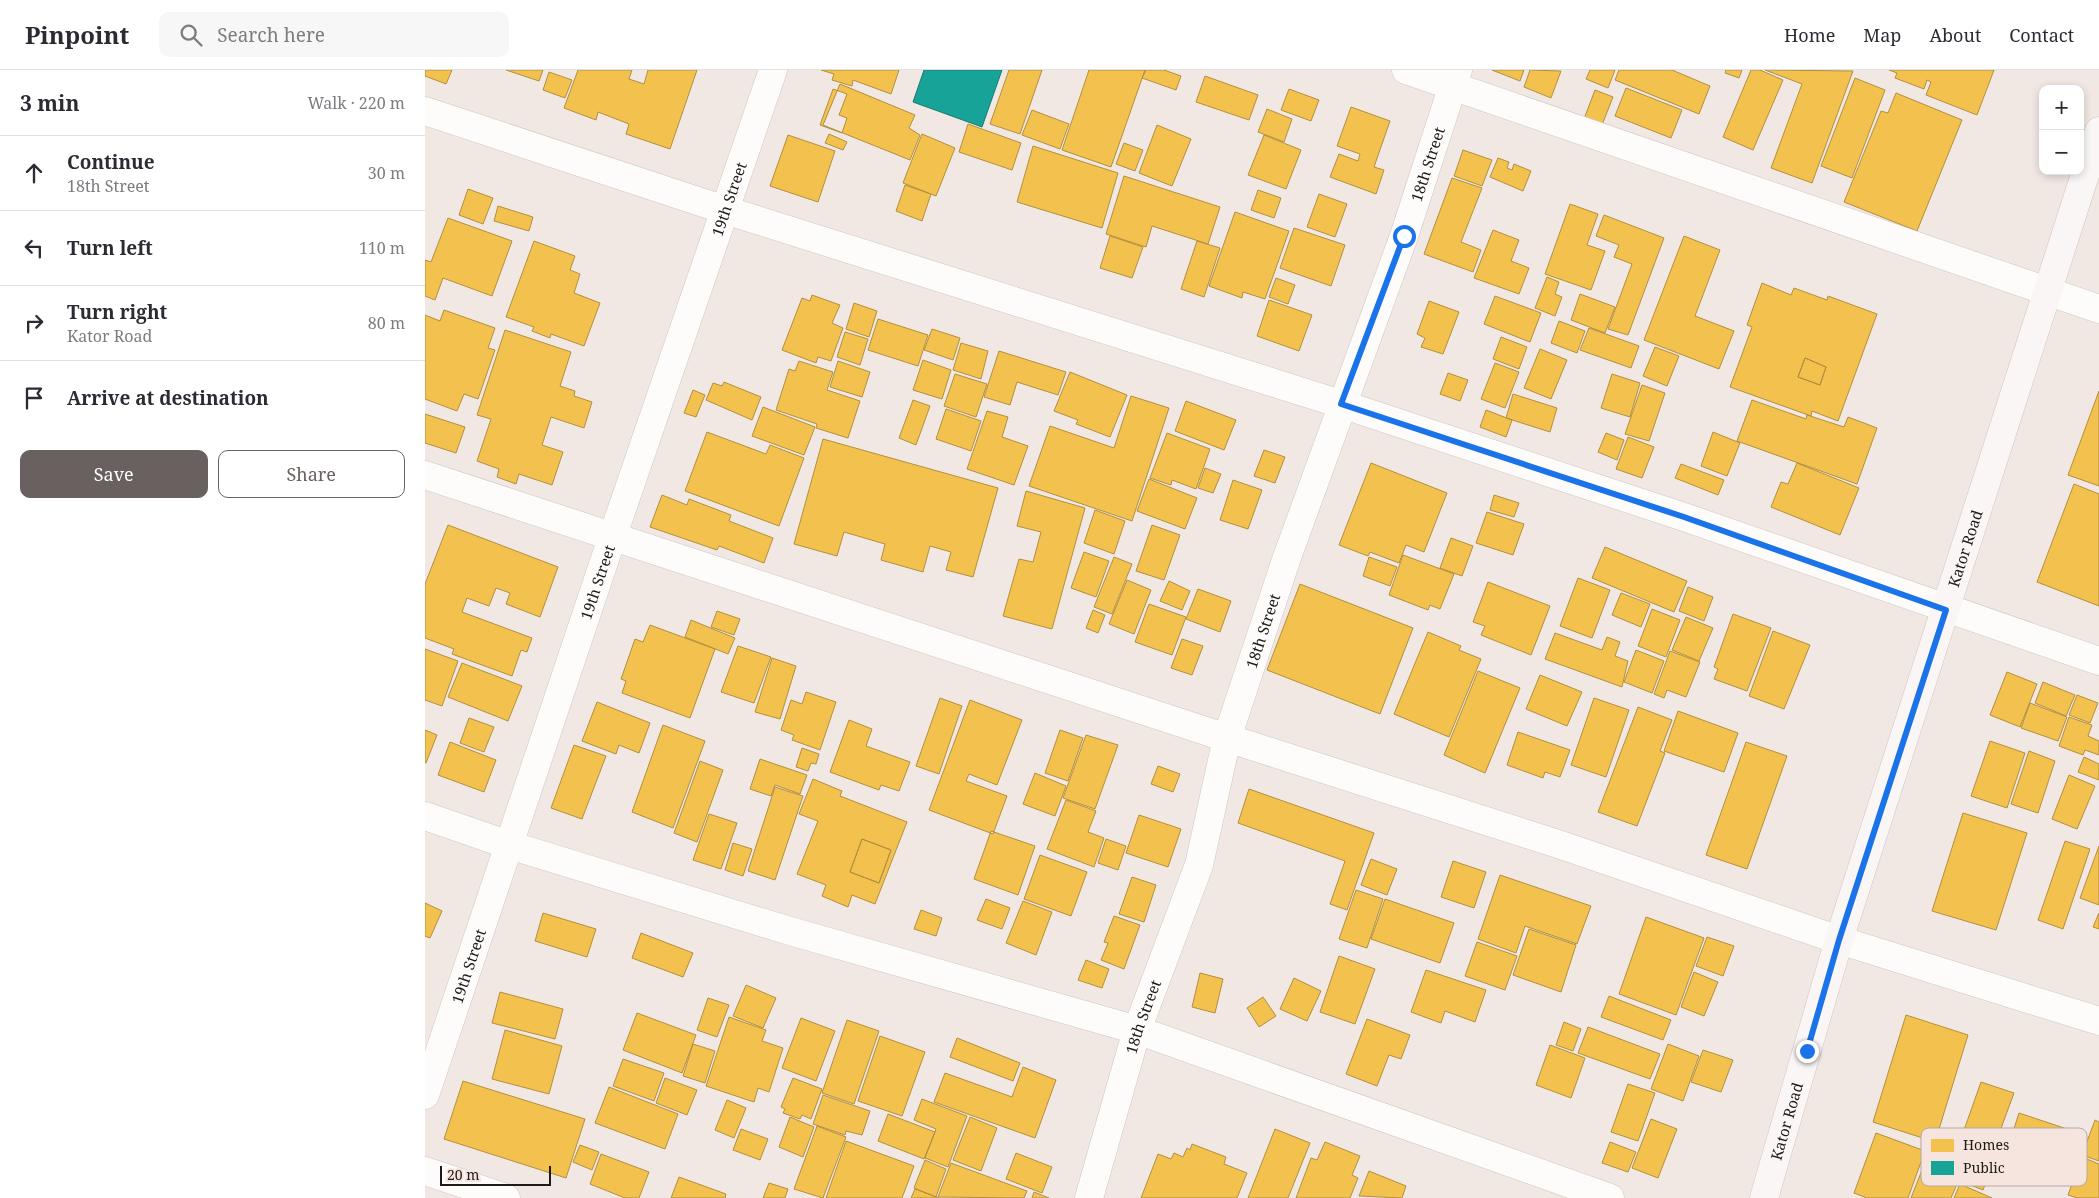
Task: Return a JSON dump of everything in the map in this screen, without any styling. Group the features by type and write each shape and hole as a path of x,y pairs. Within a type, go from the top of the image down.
{"main road":[{"name":"Kator Road","path":"1764,1198 1839,940 2099,131"}],"street":[{"name":"19th Street","path":"425,1096 612,538 773,70"},
{"path":"1406,70 1455,78 2099,309"},
{"name":"18th Street","path":"1089,1198 1137,1030 1199,865 1227,738 1286,560 1341,404 1404,236 1455,78"},
{"path":"425,111 725,210 1341,404 1684,517 1946,610 2099,661"},
{"path":"425,475 612,538 1558,844 1839,940 2099,1021"},
{"path":"425,816 509,845 790,931 1137,1030 1610,1198"},
{"path":"425,1171 506,1198"}],"building: Homes":[{"path":"425,70 452,70 446,84 425,76"},
{"path":"506,70 543,70 539,81"},
{"path":"578,70 632,70 629,79 644,84 648,70 697,70 670,149 626,134 629,124 598,112 596,120 564,108"},
{"path":"821,70 899,70 891,94 853,80 852,86 832,80 834,74"},
{"path":"1009,70 1042,70 1020,134 990,124"},
{"path":"1089,70 1145,70 1111,167 1062,150"},
{"path":"1146,70 1164,70 1181,76 1176,90 1142,78"},
{"path":"1492,70 1524,70 1520,81"},
{"path":"1530,70 1561,71 1551,98 1524,87"},
{"path":"1590,70 1615,70 1608,88 1586,79"},
{"path":"1619,70 1672,70 1710,86 1699,114 1615,80"},
{"path":"1726,70 1742,70 1739,78 1725,73"},
{"path":"1751,70 1760,70 1783,80 1753,150 1723,137"},
{"path":"1765,70 1853,71 1812,183 1771,168 1802,84"},
{"path":"1889,70 1994,70 1977,115 1926,95 1931,82 1927,80 1924,89 1895,78 1897,73"},
{"path":"549,72 572,80 565,98 543,90"},
{"path":"1205,76 1258,95 1249,120 1196,102"},
{"path":"1855,78 1885,90 1852,178 1821,166"},
{"path":"840,84 915,115 909,128 920,135 910,160 823,125"},
{"path":"1626,88 1682,110 1671,138 1615,116"},
{"path":"833,89 847,94 839,115 847,118 842,133 820,125"},
{"path":"1289,89 1319,100 1311,121 1281,110"},
{"path":"1595,90 1613,97 1602,125 1584,119"},
{"path":"1896,93 1962,120 1917,231 1844,202 1881,111 1888,113"},
{"path":"1351,107 1390,121 1374,167 1384,170 1376,194 1330,177 1339,154 1358,161 1360,154 1337,146"},
{"path":"1267,109 1292,119 1284,142 1258,132"},
{"path":"1032,110 1069,124 1060,149 1022,135"},
{"path":"968,124 1021,143 1012,170 959,152"},
{"path":"1157,125 1191,139 1172,186 1139,173"},
{"path":"829,134 847,142 843,150 825,143"},
{"path":"922,134 955,148 936,196 903,183"},
{"path":"788,135 835,151 818,202 770,186"},
{"path":"1264,135 1301,150 1286,189 1248,175"},
{"path":"1124,143 1143,150 1135,171 1116,164"},
{"path":"1033,146 1118,173 1102,228 1017,202"},
{"path":"1463,150 1492,160 1482,186 1454,176"},
{"path":"1498,158 1509,162 1507,168 1512,170 1514,164 1531,171 1523,191 1490,177"},
{"path":"1124,176 1220,207 1208,244 1152,226 1146,247 1106,234"},
{"path":"1452,178 1482,188 1461,242 1481,250 1473,272 1424,254"},
{"path":"905,185 931,194 922,221 896,211"},
{"path":"468,189 493,198 483,224 459,215"},
{"path":"1258,190 1281,198 1274,218 1251,210"},
{"path":"1319,194 1347,204 1335,237 1307,227"},
{"path":"1570,204 1598,214 1587,245 1605,251 1591,290 1545,274"},
{"path":"498,206 533,217 529,231 494,221"},
{"path":"1235,212 1289,231 1265,299 1243,292 1242,298 1209,286"},
{"path":"1604,215 1664,238 1628,335 1608,329 1632,264 1614,257 1619,245 1596,236"},
{"path":"448,218 512,241 492,296 443,278 435,300 425,296 425,260 431,262"},
{"path":"1294,228 1345,245 1331,286 1280,268"},
{"path":"1493,230 1519,240 1511,261 1529,268 1519,294 1474,278"},
{"path":"1110,236 1143,247 1132,278 1100,268"},
{"path":"1684,236 1720,250 1695,316 1734,331 1719,369 1644,340"},
{"path":"534,241 575,256 570,270 580,274 574,293 600,303 584,346 551,334 550,338 532,331 534,327 506,317"},
{"path":"1197,241 1220,248 1204,297 1181,289"},
{"path":"1547,277 1559,282 1555,294 1562,297 1555,316 1535,308"},
{"path":"1276,278 1295,285 1288,304 1269,297"},
{"path":"1762,283 1791,295 1794,288 1827,300 1828,296 1877,314 1838,421 1812,411 1811,416 1730,387 1752,327 1747,325","holes":["1805,358 1826,367 1820,385 1798,377"]},
{"path":"1580,294 1615,307 1605,333 1571,320"},
{"path":"812,295 840,305 832,323 843,328 831,361 818,357 816,363 782,350 802,298 810,301"},
{"path":"1495,296 1541,313 1530,342 1484,324"},
{"path":"1269,300 1312,315 1299,351 1257,336"},
{"path":"1429,301 1459,312 1443,354 1421,347 1425,338 1417,334"},
{"path":"854,303 877,311 869,337 846,329"},
{"path":"444,310 495,328 488,348 495,350 478,399 464,394 457,411 425,399 425,315 440,321"},
{"path":"878,319 928,335 918,366 868,350"},
{"path":"1559,321 1585,331 1577,353 1551,343"},
{"path":"1589,328 1639,346 1631,368 1580,350"},
{"path":"932,329 960,338 953,360 924,350"},
{"path":"505,330 571,352 560,386 575,391 574,396 592,402 584,428 551,417 542,445 563,452 552,485 519,474 516,484 497,477 499,469 477,461 491,419 477,415"},
{"path":"845,332 868,339 860,365 837,357"},
{"path":"1501,337 1527,347 1519,369 1493,359"},
{"path":"961,343 988,351 981,379 953,370"},
{"path":"1655,347 1679,356 1667,386 1643,376"},
{"path":"1540,349 1567,360 1551,399 1524,388"},
{"path":"999,351 1066,372 1058,395 1017,382 1010,405 984,397"},
{"path":"1805,358 1826,367 1820,385 1798,377"},
{"path":"923,360 951,370 942,399 913,390"},
{"path":"799,361 833,372 827,390 860,401 848,438 816,428 817,424 776,410 789,369 795,371"},
{"path":"838,361 870,372 862,397 830,387"},
{"path":"1495,363 1519,372 1505,408 1481,399"},
{"path":"1070,372 1127,395 1110,437 1076,424 1078,420 1054,411"},
{"path":"1448,373 1468,380 1460,401 1440,394"},
{"path":"955,374 987,384 976,417 944,406"},
{"path":"1612,374 1640,383 1630,417 1601,408"},
{"path":"724,382 761,397 752,420 706,400 713,383 722,386"},
{"path":"1642,385 1665,393 1649,441 1625,434"},
{"path":"693,390 705,395 696,417 684,413"},
{"path":"2099,391 2099,486 2068,475"},
{"path":"1513,394 1557,408 1550,432 1506,418"},
{"path":"1131,396 1169,408 1132,521 1029,486 1050,426 1114,448"},
{"path":"913,400 930,406 916,445 899,438"},
{"path":"1752,400 1806,419 1807,415 1844,427 1848,417 1877,428 1857,484 1737,441"},
{"path":"1186,401 1236,420 1224,450 1175,431"},
{"path":"763,407 815,427 804,455 752,436"},
{"path":"946,409 981,421 971,451 936,439"},
{"path":"1486,410 1512,420 1506,437 1480,427"},
{"path":"987,411 1008,417 1002,437 1028,446 1014,485 967,469"},
{"path":"425,414 465,427 456,453 425,443"},
{"path":"707,432 766,454 770,445 804,458 779,526 685,491"},
{"path":"1713,432 1740,443 1727,476 1701,466"},
{"path":"1167,433 1210,449 1196,489 1172,480 1171,485 1150,478"},
{"path":"1606,433 1624,440 1617,460 1598,452"},
{"path":"1628,437 1654,447 1642,478 1616,469"},
{"path":"823,439 998,488 973,577 946,570 951,552 930,546 923,572 881,560 885,544 844,532 837,556 794,544"},
{"path":"1264,450 1285,457 1275,483 1254,476"},
{"path":"1371,463 1447,493 1424,552 1406,545 1399,563 1370,552 1368,556 1339,545"},
{"path":"1797,463 1859,488 1840,535 1771,507 1781,482 1788,484"},
{"path":"1681,464 1724,480 1718,495 1675,478"},
{"path":"1205,468 1221,474 1213,493 1198,488"},
{"path":"1149,479 1197,498 1185,529 1137,511"},
{"path":"1233,480 1262,490 1248,529 1220,520"},
{"path":"2074,484 2099,494 2099,606 2037,582"},
{"path":"1026,491 1085,508 1052,629 1003,616 1019,559 1033,562 1041,532 1017,526"},
{"path":"662,495 687,505 689,499 731,515 729,521 773,538 764,563 719,546 717,550 650,527"},
{"path":"1494,495 1519,503 1514,517 1490,510"},
{"path":"1095,510 1125,521 1114,554 1084,543"},
{"path":"1487,512 1524,524 1513,555 1476,543"},
{"path":"448,525 558,567 540,617 506,604 510,593 496,588 489,606 467,598 462,612 532,638 527,652 521,650 512,676 452,654 454,649 425,638 425,584"},
{"path":"1152,525 1180,535 1164,580 1136,571"},
{"path":"1451,538 1473,546 1462,576 1440,568"},
{"path":"1605,547 1687,581 1674,612 1592,578"},
{"path":"1084,552 1109,561 1096,597 1071,588"},
{"path":"1403,555 1454,574 1440,609 1430,605 1428,610 1389,595"},
{"path":"1114,557 1132,564 1112,614 1094,607"},
{"path":"1369,557 1397,567 1390,586 1363,576"},
{"path":"1578,578 1610,590 1592,638 1560,626"},
{"path":"1127,580 1151,590 1134,634 1109,624"},
{"path":"1169,581 1190,591 1182,610 1160,601"},
{"path":"1488,582 1550,606 1531,655 1481,635 1485,626 1473,622"},
{"path":"1300,584 1413,628 1380,714 1267,670"},
{"path":"1688,587 1713,597 1704,621 1679,611"},
{"path":"1198,589 1231,601 1220,632 1186,619"},
{"path":"1621,593 1650,604 1641,627 1612,615"},
{"path":"1149,604 1186,617 1172,655 1135,642"},
{"path":"1652,609 1680,620 1666,657 1638,646"},
{"path":"1093,610 1105,615 1098,633 1086,628"},
{"path":"717,611 740,619 734,635 711,627"},
{"path":"1733,614 1771,628 1747,691 1714,679 1718,669 1714,667"},
{"path":"1686,617 1713,628 1699,661 1672,650"},
{"path":"691,620 735,638 728,654 685,637"},
{"path":"650,625 715,649 690,718 622,693 626,681 621,679 635,639 643,642"},
{"path":"1773,631 1810,645 1784,709 1749,696"},
{"path":"1428,632 1461,646 1459,650 1481,659 1449,737 1394,714"},
{"path":"1555,633 1602,650 1607,637 1620,642 1615,656 1628,661 1622,687 1545,659"},
{"path":"1182,639 1203,646 1192,675 1171,668"},
{"path":"738,646 771,657 754,703 721,692"},
{"path":"425,649 458,661 442,706 425,700"},
{"path":"1636,650 1664,661 1652,693 1624,682"},
{"path":"1670,651 1700,662 1686,697 1667,690 1664,698 1654,694"},
{"path":"772,658 796,666 780,719 755,712"},
{"path":"462,663 522,686 508,721 448,697"},
{"path":"1478,671 1520,688 1485,773 1444,755"},
{"path":"2007,672 2037,684 2020,727 1990,715"},
{"path":"1540,675 1582,692 1567,726 1526,709"},
{"path":"2043,682 2075,695 2066,716 2035,703"},
{"path":"806,692 836,702 820,750 792,740 794,735 781,730 791,700 802,704"},
{"path":"2077,695 2098,703 2090,723 2069,715"},
{"path":"940,698 962,706 939,774 916,766"},
{"path":"1594,698 1629,710 1606,777 1571,765"},
{"path":"970,700 1022,720 997,785 969,774 966,781 1007,796 993,834 929,810"},
{"path":"597,702 650,723 639,753 619,745 616,754 582,741"},
{"path":"2030,703 2067,717 2058,741 2021,728"},
{"path":"1638,707 1672,720 1660,751 1665,753 1637,826 1598,812"},
{"path":"1678,711 1738,733 1724,772 1664,751"},
{"path":"2069,717 2092,725 2088,736 2099,741 2099,755 2085,750 2083,755 2059,746"},
{"path":"469,718 494,727 484,752 460,743"},
{"path":"849,720 872,729 866,746 910,762 899,791 881,785 879,790 830,772"},
{"path":"663,725 705,741 673,828 632,812"},
{"path":"425,730 437,735 426,763 425,763"},
{"path":"1060,730 1083,738 1068,781 1045,773"},
{"path":"1518,732 1570,750 1560,777 1545,772 1543,778 1507,765"},
{"path":"1086,735 1118,745 1095,809 1063,798"},
{"path":"1990,741 2025,753 2007,808 1971,796"},
{"path":"450,742 496,760 484,792 438,775"},
{"path":"1746,742 1787,756 1747,869 1706,855"},
{"path":"574,745 606,756 582,819 551,808"},
{"path":"802,748 819,754 816,764 811,763 808,771 796,767"},
{"path":"2029,751 2055,761 2038,813 2011,804"},
{"path":"2084,757 2099,764 2099,780 2078,772"},
{"path":"760,759 807,775 800,794 775,785 771,796 750,789"},
{"path":"700,761 723,770 697,842 674,833"},
{"path":"1158,766 1180,774 1173,792 1151,784"},
{"path":"1035,773 1066,786 1055,816 1023,804"},
{"path":"2069,775 2095,786 2077,829 2052,819"},
{"path":"813,779 842,791 840,796 907,822 875,904 852,895 848,907 822,896 826,885 797,874 818,821 799,814","holes":["862,839 891,850 879,883 850,872"]},
{"path":"775,787 803,796 775,880 748,871"},
{"path":"1249,789 1374,833 1347,910 1330,904 1345,861 1238,823"},
{"path":"1066,800 1096,811 1088,832 1104,838 1094,867 1047,849"},
{"path":"1963,813 2027,833 1996,930 1932,911"},
{"path":"709,814 737,823 721,869 693,860"},
{"path":"1139,815 1181,829 1168,867 1126,853"},
{"path":"991,831 1035,846 1018,895 974,879"},
{"path":"862,839 891,850 879,883 850,872"},
{"path":"1106,839 1126,846 1118,870 1098,863"},
{"path":"2065,841 2090,849 2063,929 2038,920"},
{"path":"733,843 752,849 743,876 725,870"},
{"path":"2099,846 2099,905 2080,898"},
{"path":"1040,855 1087,872 1071,916 1024,899"},
{"path":"1371,859 1397,869 1387,895 1361,885"},
{"path":"1453,861 1486,872 1474,908 1441,897"},
{"path":"1500,875 1591,906 1577,944 1525,926 1516,953 1478,939"},
{"path":"1132,877 1156,885 1144,922 1119,914"},
{"path":"1356,890 1383,899 1367,948 1339,939"},
{"path":"986,899 1010,908 1002,929 977,920"},
{"path":"1385,899 1454,923 1440,963 1371,939"},
{"path":"1023,901 1052,912 1036,955 1006,943"},
{"path":"425,903 442,911 430,938 425,936"},
{"path":"921,910 942,918 936,936 914,929"},
{"path":"543,913 596,929 587,957 535,941"},
{"path":"2099,913 2099,929 2093,927"},
{"path":"1114,916 1140,925 1124,969 1101,960 1108,943 1104,942"},
{"path":"1646,917 1704,938 1676,1015 1619,994"},
{"path":"1529,929 1576,945 1561,992 1513,975"},
{"path":"641,933 693,953 683,977 632,958"},
{"path":"1707,937 1734,946 1723,976 1696,966"},
{"path":"1477,942 1517,956 1505,990 1465,976"},
{"path":"1339,956 1375,969 1355,1024 1320,1012"},
{"path":"1086,960 1109,969 1102,988 1078,980"},
{"path":"1426,970 1486,990 1475,1022 1445,1011 1441,1023 1411,1012"},
{"path":"1694,972 1718,982 1704,1016 1681,1007"},
{"path":"1200,973 1223,979 1215,1013 1192,1007"},
{"path":"1294,978 1321,991 1307,1021 1280,1009"},
{"path":"746,985 776,998 763,1028 733,1016"},
{"path":"500,992 563,1009 555,1039 492,1023"},
{"path":"1609,996 1671,1020 1663,1040 1601,1017"},
{"path":"1263,997 1276,1016 1259,1027 1247,1008"},
{"path":"708,998 729,1005 717,1037 697,1030"},
{"path":"637,1013 696,1035 682,1073 623,1050"},
{"path":"1906,1015 1968,1035 1939,1128 1921,1128 1921,1137 1873,1122"},
{"path":"729,1017 766,1030 762,1041 783,1048 769,1092 758,1088 754,1102 706,1086"},
{"path":"801,1018 835,1031 816,1081 782,1068"},
{"path":"1367,1019 1410,1035 1401,1059 1389,1055 1377,1086 1346,1074"},
{"path":"847,1020 879,1031 854,1104 822,1093"},
{"path":"1564,1022 1581,1029 1573,1051 1556,1045"},
{"path":"1588,1027 1660,1054 1650,1079 1578,1053"},
{"path":"505,1030 562,1046 549,1094 492,1079"},
{"path":"880,1036 925,1052 902,1116 858,1101"},
{"path":"957,1038 1020,1063 1013,1081 950,1057"},
{"path":"693,1044 715,1051 705,1083 683,1076"},
{"path":"1668,1044 1699,1056 1683,1101 1651,1089"},
{"path":"1550,1045 1585,1058 1571,1098 1536,1085"},
{"path":"1703,1050 1733,1060 1721,1092 1691,1082"},
{"path":"623,1059 664,1073 654,1101 613,1086"},
{"path":"1023,1067 1056,1080 1035,1138 934,1102 945,1073 1012,1097"},
{"path":"665,1078 697,1090 687,1115 656,1103"},
{"path":"793,1078 822,1089 811,1119 802,1115 800,1119 783,1113 785,1109 781,1107"},
{"path":"463,1081 585,1119 566,1178 444,1139"},
{"path":"1981,1082 2014,1093 2001,1128 1965,1128"},
{"path":"1628,1084 1655,1093 1638,1141 1611,1132"},
{"path":"609,1087 678,1114 665,1149 595,1123"},
{"path":"823,1095 870,1111 862,1135 846,1131 845,1135 813,1124"},
{"path":"922,1099 967,1116 948,1167 925,1158 936,1129 914,1120"},
{"path":"727,1100 746,1108 734,1138 715,1130"},
{"path":"2019,1113 2064,1128 2014,1128"},
{"path":"888,1114 935,1132 924,1159 878,1141"},
{"path":"790,1117 814,1127 803,1157 779,1147"},
{"path":"970,1117 997,1128 981,1171 953,1160"},
{"path":"1651,1119 1677,1129 1658,1178 1632,1168"},
{"path":"2095,1120 2099,1122 2099,1161 2087,1157 2087,1142"},
{"path":"817,1126 846,1137 823,1198 794,1189"},
{"path":"741,1129 768,1139 760,1160 733,1150"},
{"path":"1275,1129 1310,1143 1288,1198 1248,1198"},
{"path":"1876,1133 1921,1150 1921,1162 1908,1198 1867,1198 1854,1193"},
{"path":"846,1141 914,1166 902,1198 826,1198"},
{"path":"1325,1142 1360,1156 1352,1175 1358,1178 1350,1198 1296,1198 1311,1158 1317,1160"},
{"path":"1610,1142 1636,1152 1628,1172 1602,1163"},
{"path":"1192,1144 1226,1157 1224,1164 1247,1173 1237,1198 1141,1198 1158,1154 1171,1159 1174,1153 1183,1157 1187,1148 1190,1150"},
{"path":"580,1145 599,1152 592,1170 573,1162"},
{"path":"1016,1153 1052,1167 1042,1193 1006,1179"},
{"path":"601,1154 649,1172 639,1198 625,1198 590,1184"},
{"path":"2087,1159 2099,1164 2099,1198 2077,1198 2068,1195 2071,1186 2087,1186"},
{"path":"925,1160 946,1169 936,1197 914,1188"},
{"path":"951,1163 1027,1191 1024,1198 938,1197"},
{"path":"1369,1171 1406,1186 1402,1198 1359,1196"},
{"path":"1921,1173 1921,1186 1956,1186 1951,1198 1911,1198"},
{"path":"679,1177 726,1194 725,1198 671,1198"},
{"path":"769,1183 788,1189 785,1198 763,1198"},
{"path":"1959,1186 1965,1186 1992,1198 1954,1198"},
{"path":"1973,1186 1985,1186 1983,1190"},
{"path":"915,1189 939,1198 911,1198"},
{"path":"1034,1192 1049,1198 1032,1198"}],"building: Public":[{"path":"924,70 1002,70 982,127 913,102"}],"route":[{"path":"1404,236 1341,404 1684,517 1946,610 1839,940 1807,1051"}]}
